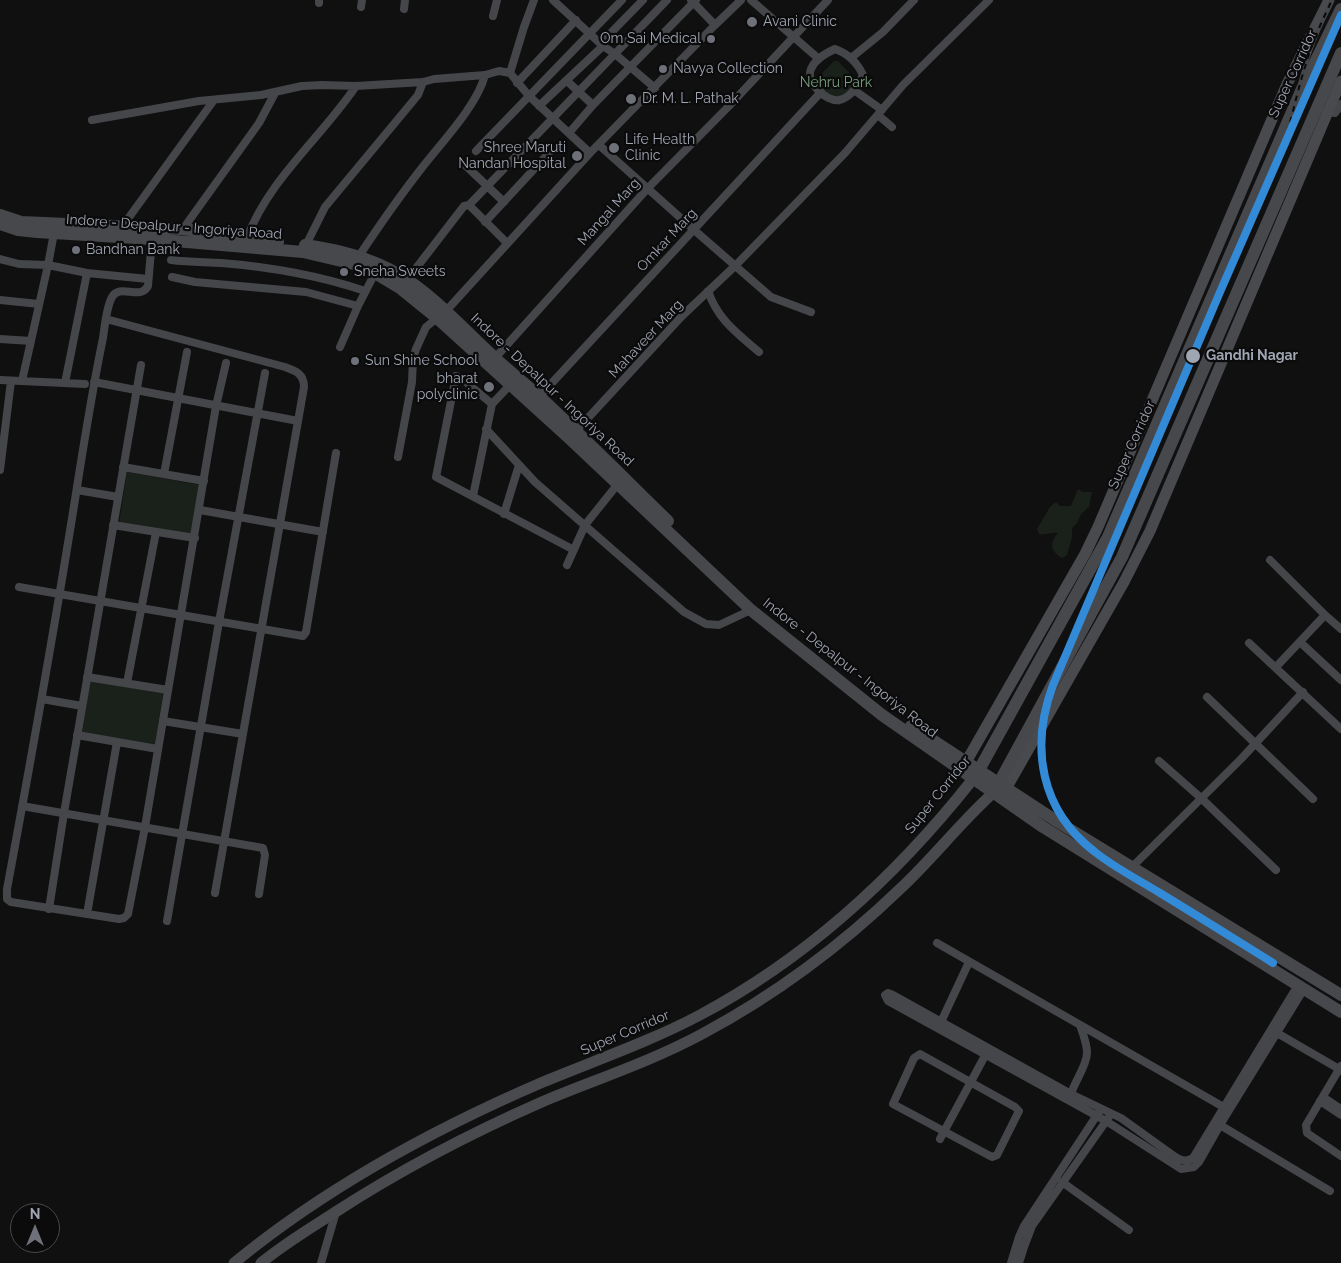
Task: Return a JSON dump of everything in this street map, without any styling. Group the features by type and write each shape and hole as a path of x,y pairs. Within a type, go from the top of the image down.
{"main road":[{"path":"963,766 1080,563 1098,527 1288,84 1329,0"},
{"name":"Super Corridor","path":"234,1263 259,1242 342,1186 414,1145 544,1082 657,1037 702,1014 755,982 806,946 878,885 936,824 976,774 1108,537 1302,89 1341,9"},
{"path":"999,791 1122,556 1341,53"},
{"path":"261,1263 336,1211 407,1169 464,1139 552,1098 663,1053 702,1034 756,1003 805,970 871,915 930,859 968,816 999,791 1124,582 1150,531 1326,112 1341,81"},
{"name":"Indore - Depalpur - Ingoriya Road","path":"0,215 21,222 183,229 306,245 333,249 359,256 384,267 406,280 442,314 510,385 536,401 576,431 765,612 847,678 963,766"},
{"name":"Indore - Depalpur - Ingoriya Road","path":"0,224 18,230 303,252 354,264 375,272 442,314 495,358 617,484 751,610 882,715 976,774 999,791"},
{"path":"999,791 1066,826 1341,995"},
{"path":"999,791 1068,842 1341,1012"},
{"path":"1066,826 1068,842"}],"street":[{"path":"404,10 405,0"},
{"path":"493,16 497,0"},
{"path":"510,73 534,0"},
{"path":"553,0 602,45 655,88"},
{"path":"476,151 622,0"},
{"path":"539,106 567,81 643,0"},
{"path":"406,280 464,206 469,206 488,188 668,0"},
{"path":"398,457 412,382 415,352 426,327 442,314 590,154 741,0"},
{"path":"751,0 792,38 819,59"},
{"name":"Mangal Marg","path":"495,358 647,188 729,106 828,0"},
{"path":"851,58 883,32 914,0"},
{"name":"Mahaveer Marg","path":"576,431 682,316 736,265 845,153 903,85 989,0"},
{"path":"569,132 694,1 715,25"},
{"path":"517,83 576,20"},
{"path":"835,49 851,58 859,67 862,75 854,90 845,98 837,100 830,98 812,82 810,76 811,68 819,59 835,49"},
{"path":"92,120 191,102 275,93 302,86 356,86 423,82 434,79 500,72 510,73 529,96 590,154"},
{"path":"359,256 396,200 464,113 482,86 485,75"},
{"path":"567,81 593,106"},
{"path":"306,245 325,207 418,95 423,82"},
{"path":"247,238 254,220 280,180 345,102 356,86"},
{"path":"854,90 880,112 892,127"},
{"name":"Omkar Marg","path":"536,401 821,92"},
{"path":"183,229 259,123 275,93"},
{"path":"122,226 214,100"},
{"path":"1326,112 1335,113 1341,104"},
{"path":"600,145 693,230 771,297 811,312"},
{"path":"485,222 549,153"},
{"path":"463,164 504,202"},
{"path":"469,206 507,243"},
{"path":"22,381 54,233"},
{"path":"152,239 148,286 143,292 116,293 112,296 106,318 42,699 7,890 7,900 17,904 119,919 124,918 128,914 200,510 216,406 226,363"},
{"path":"0,259 19,264 48,265 87,273 148,279"},
{"path":"171,260 220,263 296,272 365,291"},
{"path":"340,347 375,272"},
{"path":"65,383 87,273"},
{"path":"172,277 195,282 306,292 358,306"},
{"path":"708,291 713,305 723,319 759,352"},
{"path":"0,300 39,304"},
{"path":"106,318 295,370 304,380 215,893"},
{"path":"0,339 31,341"},
{"path":"164,474 186,352"},
{"path":"49,908 141,365"},
{"path":"167,920 264,373"},
{"path":"492,404 456,376 436,477 574,550"},
{"path":"0,380 85,384"},
{"path":"0,470 11,381"},
{"path":"94,382 298,421"},
{"path":"473,496 492,404 510,385"},
{"path":"486,430 568,512 684,612 706,624 719,624 751,610"},
{"path":"19,587 298,637 303,636 306,632 336,452"},
{"path":"504,514 519,465"},
{"path":"123,467 204,481"},
{"path":"567,565 585,525 617,484"},
{"path":"77,490 118,497"},
{"path":"200,510 323,532"},
{"path":"113,525 195,538"},
{"path":"127,684 156,532"},
{"path":"1270,560 1341,629"},
{"path":"1276,667 1325,615"},
{"path":"1300,642 1341,680"},
{"path":"1249,644 1341,729"},
{"path":"87,677 168,690"},
{"path":"1132,866 1255,744 1302,692"},
{"path":"1207,696 1313,799"},
{"path":"42,699 82,706"},
{"path":"163,721 243,734"},
{"path":"77,735 158,749"},
{"path":"87,914 117,742"},
{"path":"1159,760 1276,870"},
{"path":"22,806 263,848 264,854 259,894"},
{"path":"937,943 1226,1108"},
{"path":"941,1022 969,962"},
{"path":"1301,987 1226,1108 1220,1125 1199,1162 1194,1168 1188,1169 1181,1168 1106,1121 988,1052 941,1022 888,993 885,995 888,1001 988,1052 1071,1094 1111,1113 1179,1160 1188,1161 1193,1158 1226,1108 1277,1033 1301,987"},
{"path":"1071,1094 1086,1058 1086,1044 1080,1025"},
{"path":"1277,1033 1340,1068 1306,1125 1305,1130 1341,1156"},
{"path":"940,1139 988,1052"},
{"path":"920,1054 971,1082 1019,1111 997,1155 992,1157 893,1104 914,1058 920,1054"},
{"path":"1321,1099 1341,1108"},
{"path":"1321,1099 1341,1115"},
{"path":"1010,1263 1024,1226 1101,1108"},
{"path":"1019,1263 1032,1226 1111,1113"},
{"path":"1220,1125 1330,1190"},
{"path":"1062,1182 1130,1230"},
{"path":"321,1263 336,1211"}],"green space":[{"name":"Nehru Park","path":"834,61 838,61 856,80 856,88 839,105 814,87 814,82"},
{"path":"127,472 200,485 191,535 119,523"},
{"path":"1078,489 1083,492 1092,492 1089,507 1081,514 1077,523 1072,528 1072,537 1067,555 1062,558 1055,552 1052,546 1053,540 1058,533 1039,534 1037,529 1050,507 1056,502 1060,506 1071,506"},
{"path":"90,681 163,693 155,744 82,733"}],"railway":[{"path":"1281,154 1308,56 1332,0"},
{"path":"1160,433 1045,704 1041,748 1043,768 1055,804 1065,821 1096,853 1273,963"}],"transit line":[{"path":"1273,963 1111,863 1076,835 1062,817 1051,797 1045,776 1042,754 1042,731 1053,685 1220,292 1341,15"}],"place":[{"name":"Avani Clinic","path":"752,22"},
{"name":"Om Sai Medical","path":"711,39"},
{"name":"Navya Collection","path":"663,69"},
{"name":"Dr. M. L. Pathak","path":"631,99"},
{"name":"Life Health Clinic","path":"614,148"},
{"name":"Shree Maruti Nandan Hospital","path":"577,156"},
{"name":"Bandhan Bank","path":"76,250"},
{"name":"Sneha Sweets","path":"344,272"},
{"name":"Gandhi Nagar","path":"1193,356"},
{"name":"Sun Shine School","path":"355,361"},
{"name":"bharat polyclinic","path":"489,387"}]}
